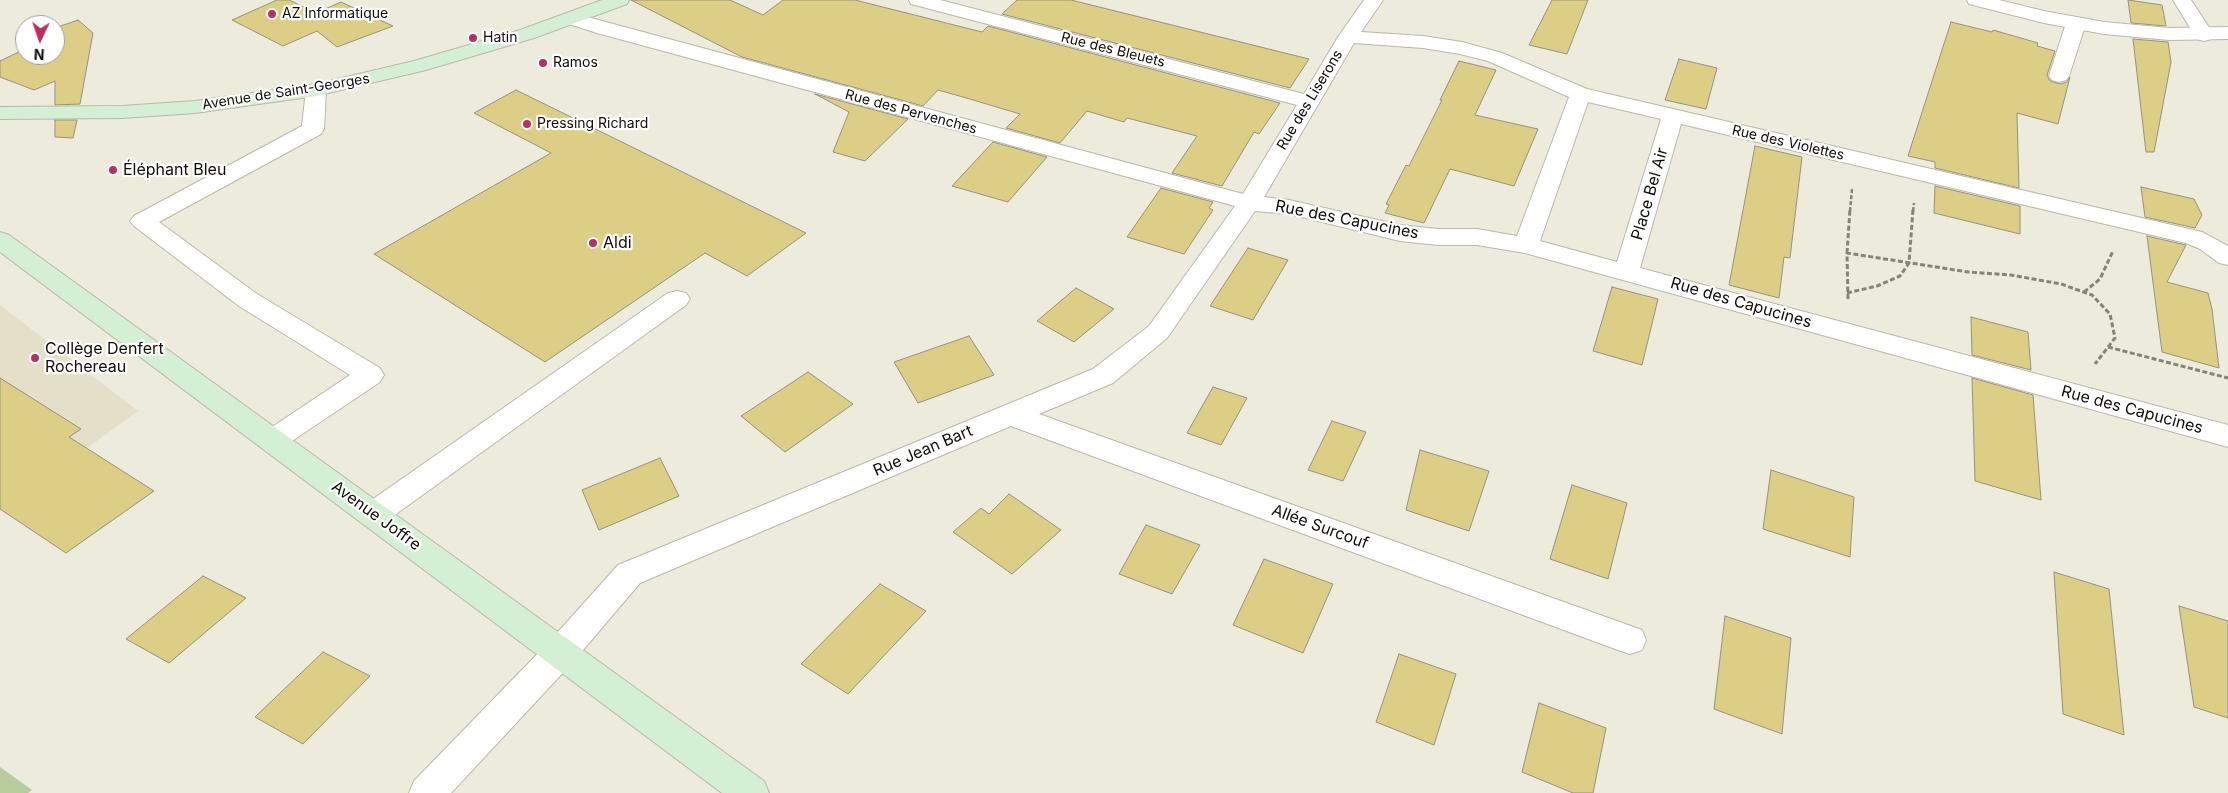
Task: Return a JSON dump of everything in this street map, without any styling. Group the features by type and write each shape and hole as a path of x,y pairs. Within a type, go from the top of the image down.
{"street":[{"name":"Avenue de Saint-Georges","path":"0,113 122,112 195,107 316,90 419,66 573,19 620,0"},
{"name":"Rue des Bleuets","path":"918,0 1308,101"},
{"name":"Rue des Liserons","path":"1249,203 1308,101 1348,37 1374,0"},
{"path":"1976,0 2076,23 2133,32 2204,35 2228,33"},
{"path":"2182,0 2204,35"},
{"name":"Rue des Pervenches","path":"573,19 604,29 1249,203"},
{"path":"2059,76 2076,23"},
{"name":"Rue des Violettes","path":"1348,37 1423,42 1462,48 1495,57 1580,94 2193,237 2209,244 2228,257"},
{"path":"273,440 370,375 248,300 142,221 313,129 316,90"},
{"path":"1526,245 1580,94"},
{"name":"Place Bel Air","path":"1627,271 1673,116"},
{"name":"Rue des Capucines","path":"1249,203 1289,207 1400,233 1438,236 1477,236 1526,245 2228,436"},
{"name":"Rue Jean Bart","path":"427,793 560,652 629,574 1103,376 1158,332 1249,203"},
{"name":"Avenue Joffre","path":"0,240 751,793"},
{"path":"374,514 677,299"},
{"name":"Allée Surcouf","path":"1009,414 1630,640"}],"path":[{"path":"1850,334 1847,253 1854,158"},
{"path":"1847,293 1877,286 1900,276 1909,263 1916,172"},
{"path":"2084,292 2100,279 2114,249 2105,217"},
{"path":"1847,253 1968,272 2011,275 2061,284 2092,295 2110,314 2115,338 2094,366 2092,399"},
{"path":"2108,347 2228,378"}],"shaded area":[{"name":"Collège Denfert Rochereau","path":"0,305 138,411 0,511"}],"green space":[{"path":"0,767 32,790 28,793 0,793"}],"building":[{"path":"277,0 289,0 316,13 341,2 393,26 337,47 317,31 283,46 232,20"},
{"path":"631,0 730,0 763,15 783,0 855,0 982,32 988,26 1280,103 1259,134 1254,132 1222,186 1172,173 1197,136 1127,118 1124,122 1087,111 1060,143 1006,128 1020,114 938,90 923,106 742,57"},
{"path":"1017,0 1071,0 1309,59 1290,88 1002,14"},
{"path":"1552,0 1588,0 1567,54 1529,45"},
{"path":"2128,0 2162,5 2166,26 2131,23"},
{"path":"78,20 93,33 80,104 55,105 55,81 34,90 0,77 0,61 15,54 15,65 65,65 65,25"},
{"path":"1951,22 1992,32 1993,30 2038,43 2037,46 2055,51 2047,75 2050,81 2060,84 2067,82 2070,77 2058,124 2017,113 2019,188 1935,168 1935,162 1908,156"},
{"path":"2133,39 2168,42 2171,62 2154,152 2146,152"},
{"path":"1679,59 1717,68 1706,109 1665,100"},
{"path":"1459,61 1496,70 1475,115 1538,129 1514,186 1450,169 1424,223 1385,213 1389,205 1386,204 1406,165 1409,166"},
{"name":"Aldi","path":"516,90 806,233 747,276 705,253 545,362 374,254 551,153 474,113"},
{"path":"815,94 908,119 865,161 833,152 849,112"},
{"path":"55,120 77,120 73,138 55,137"},
{"path":"993,142 1047,157 1008,202 952,186"},
{"path":"1755,146 1802,157 1790,258 1784,257 1779,298 1729,285"},
{"path":"1935,186 2020,206 2020,234 1934,213"},
{"path":"2141,187 2194,199 2202,215 2195,228 2145,217"},
{"path":"1161,188 1213,202 1209,208 1213,210 1184,254 1127,237"},
{"path":"2147,236 2186,245 2167,282 2208,293 2212,309 2219,368 2162,352"},
{"path":"1248,248 1288,260 1253,320 1210,306"},
{"path":"1612,287 1658,299 1642,365 1593,351"},
{"path":"1076,288 1114,309 1074,342 1037,321"},
{"path":"1971,317 2028,332 2031,370 1972,355"},
{"path":"969,336 994,375 918,403 894,362"},
{"path":"808,372 853,404 785,452 741,416"},
{"path":"0,378 81,429 69,437 154,491 66,553 0,509"},
{"path":"1972,378 2033,395 2041,500 1975,481"},
{"path":"1213,387 1247,398 1221,445 1187,433"},
{"path":"1332,421 1366,432 1343,481 1308,470"},
{"path":"1420,450 1489,471 1469,531 1406,510"},
{"path":"660,458 679,496 599,530 582,490"},
{"path":"1771,470 1854,497 1850,557 1763,529"},
{"path":"1572,485 1627,503 1608,579 1550,559"},
{"path":"1009,494 1061,530 1012,574 953,532 981,508 989,514"},
{"path":"1146,525 1200,545 1172,594 1119,574"},
{"path":"1264,559 1333,584 1303,653 1233,625"},
{"path":"2054,572 2109,589 2124,735 2063,714"},
{"path":"203,576 246,598 169,663 126,639"},
{"path":"880,584 926,611 848,694 801,664"},
{"path":"2179,606 2228,621 2228,718 2194,707"},
{"path":"1725,616 1791,638 1782,734 1714,709"},
{"path":"323,652 370,676 303,744 255,717"},
{"path":"1399,654 1456,674 1434,745 1376,722"},
{"path":"1539,703 1606,728 1593,793 1573,793 1522,772"}],"place":[{"name":"AZ Informatique","path":"272,14"},
{"name":"Hatin","path":"473,38"},
{"name":"Ramos","path":"543,63"},
{"name":"Pressing Richard","path":"527,124"},
{"name":"Éléphant Bleu","path":"113,170"},
{"name":"Aldi","path":"593,243"},
{"name":"Collège Denfert Rochereau","path":"35,358"}]}
